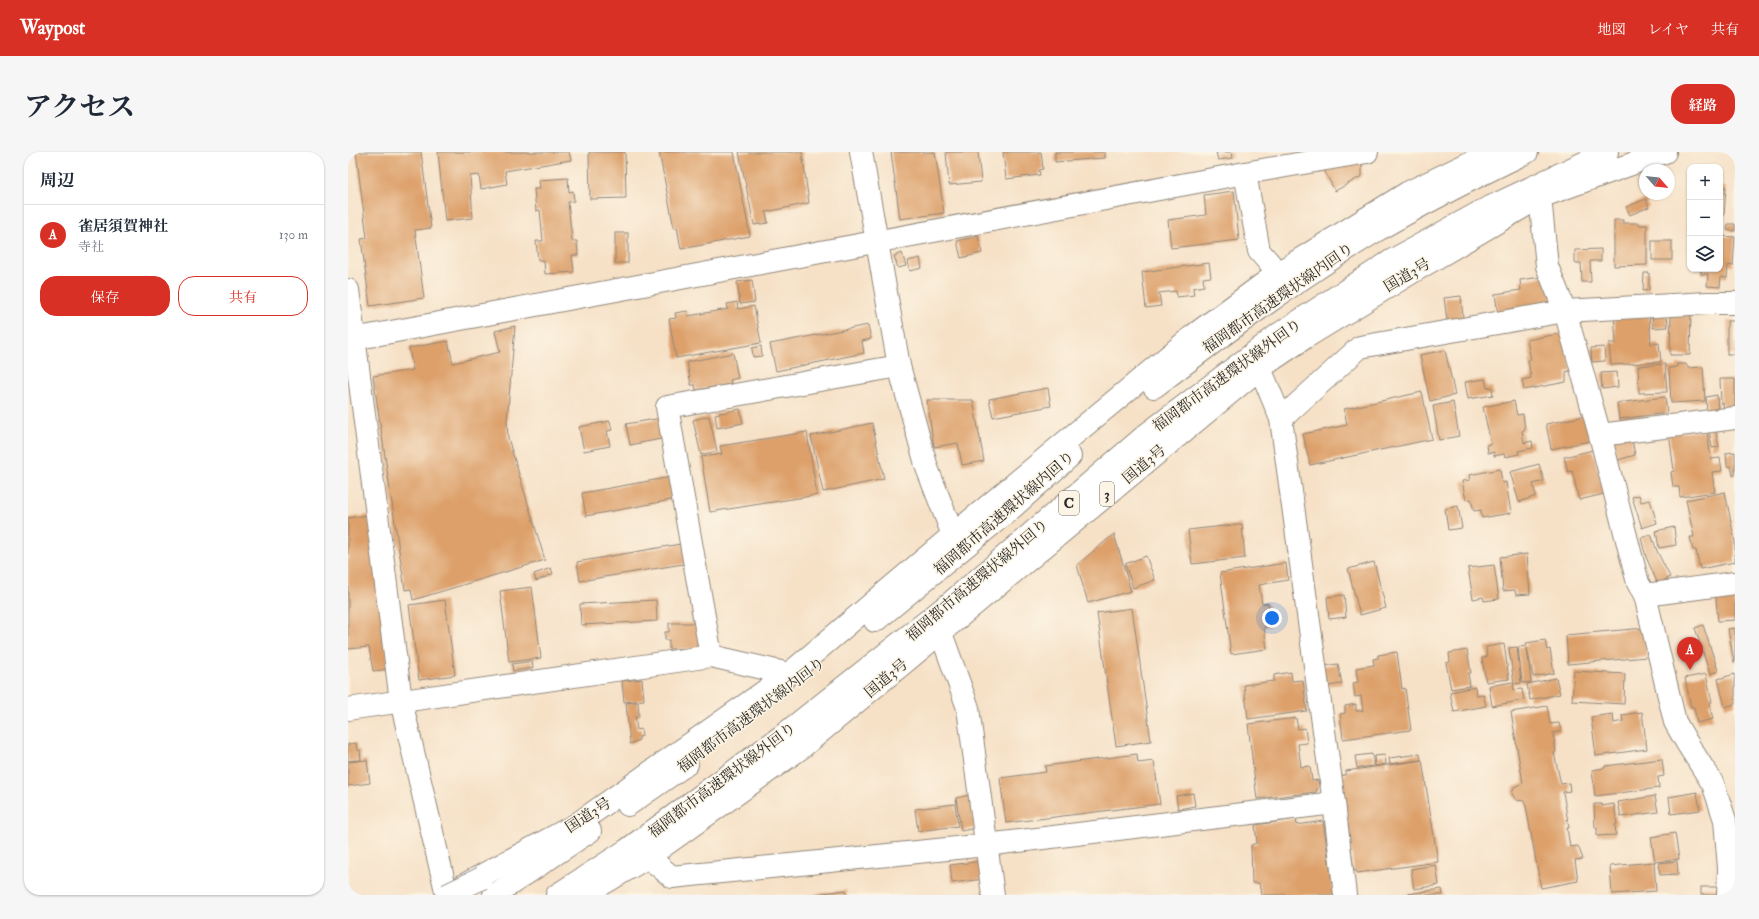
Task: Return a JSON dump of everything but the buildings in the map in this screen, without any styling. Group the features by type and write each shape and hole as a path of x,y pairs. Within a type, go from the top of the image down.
{"main road":[{"path":"861,152 899,366 927,468 953,535"},
{"path":"352,339 1245,173 1367,152"},
{"name":"国道3号","path":"447,895 577,824 789,674 953,535 1194,335 1278,273 1407,193 1492,152"},
{"name":"福岡都市高速環状線内回り","path":"494,895 657,786 762,709 928,579 1013,507 1124,409 1260,307 1374,232 1469,180 1527,152"},
{"name":"福岡都市高速環状線外回り","path":"557,895 626,850 786,733 949,604 1147,434 1279,334 1398,258 1484,210 1607,152"},
{"name":"国道3号","path":"584,895 648,858 801,748 1260,368 1306,337 1414,271 1540,197 1666,152"},
{"path":"1245,173 1259,251 1278,273"},
{"path":"1540,197 1547,266 1565,311 1600,435 1638,583 1645,595 1675,722 1713,784 1725,820 1729,868 1728,895"},
{"path":"348,290 352,339 401,701 447,895 657,786"},
{"path":"1281,418 1360,348 1565,311 1708,303 1735,303"},
{"path":"711,656 668,407 899,366"},
{"path":"1260,368 1281,418 1334,803 1345,895"},
{"path":"1600,435 1735,418"},
{"path":"1645,595 1735,583"},
{"path":"941,632 968,708 993,895"},
{"path":"348,709 711,656 789,674"},
{"path":"648,858 672,877 986,845 1334,803"}],"place":[{"name":"雀居須賀神社","path":"1690,670"}]}
